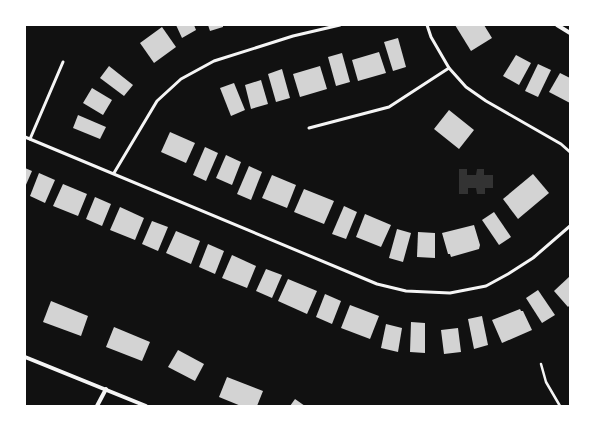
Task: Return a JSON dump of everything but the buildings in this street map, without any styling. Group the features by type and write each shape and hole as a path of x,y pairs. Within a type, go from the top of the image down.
{"street":[{"path":"557,25 570,33"},
{"path":"25,357 146,406"},
{"path":"97,406 106,390"}],"lane":[{"path":"114,173 157,101 181,80 214,61 293,36 340,25"},
{"path":"427,25 431,37 449,68 466,87 486,101 561,144 570,152"},
{"path":"30,139 63,62"},
{"path":"309,128 389,107 449,68"},
{"path":"25,137 377,284 406,290 450,293 486,286 533,258 570,226"}],"path":[{"path":"541,364 546,382 560,406"}],"shaded area":[{"path":"459,169 467,169 467,175 476,175 477,169 484,169 484,175 493,175 493,188 485,188 485,194 477,194 476,188 468,188 468,194 459,194"}]}
